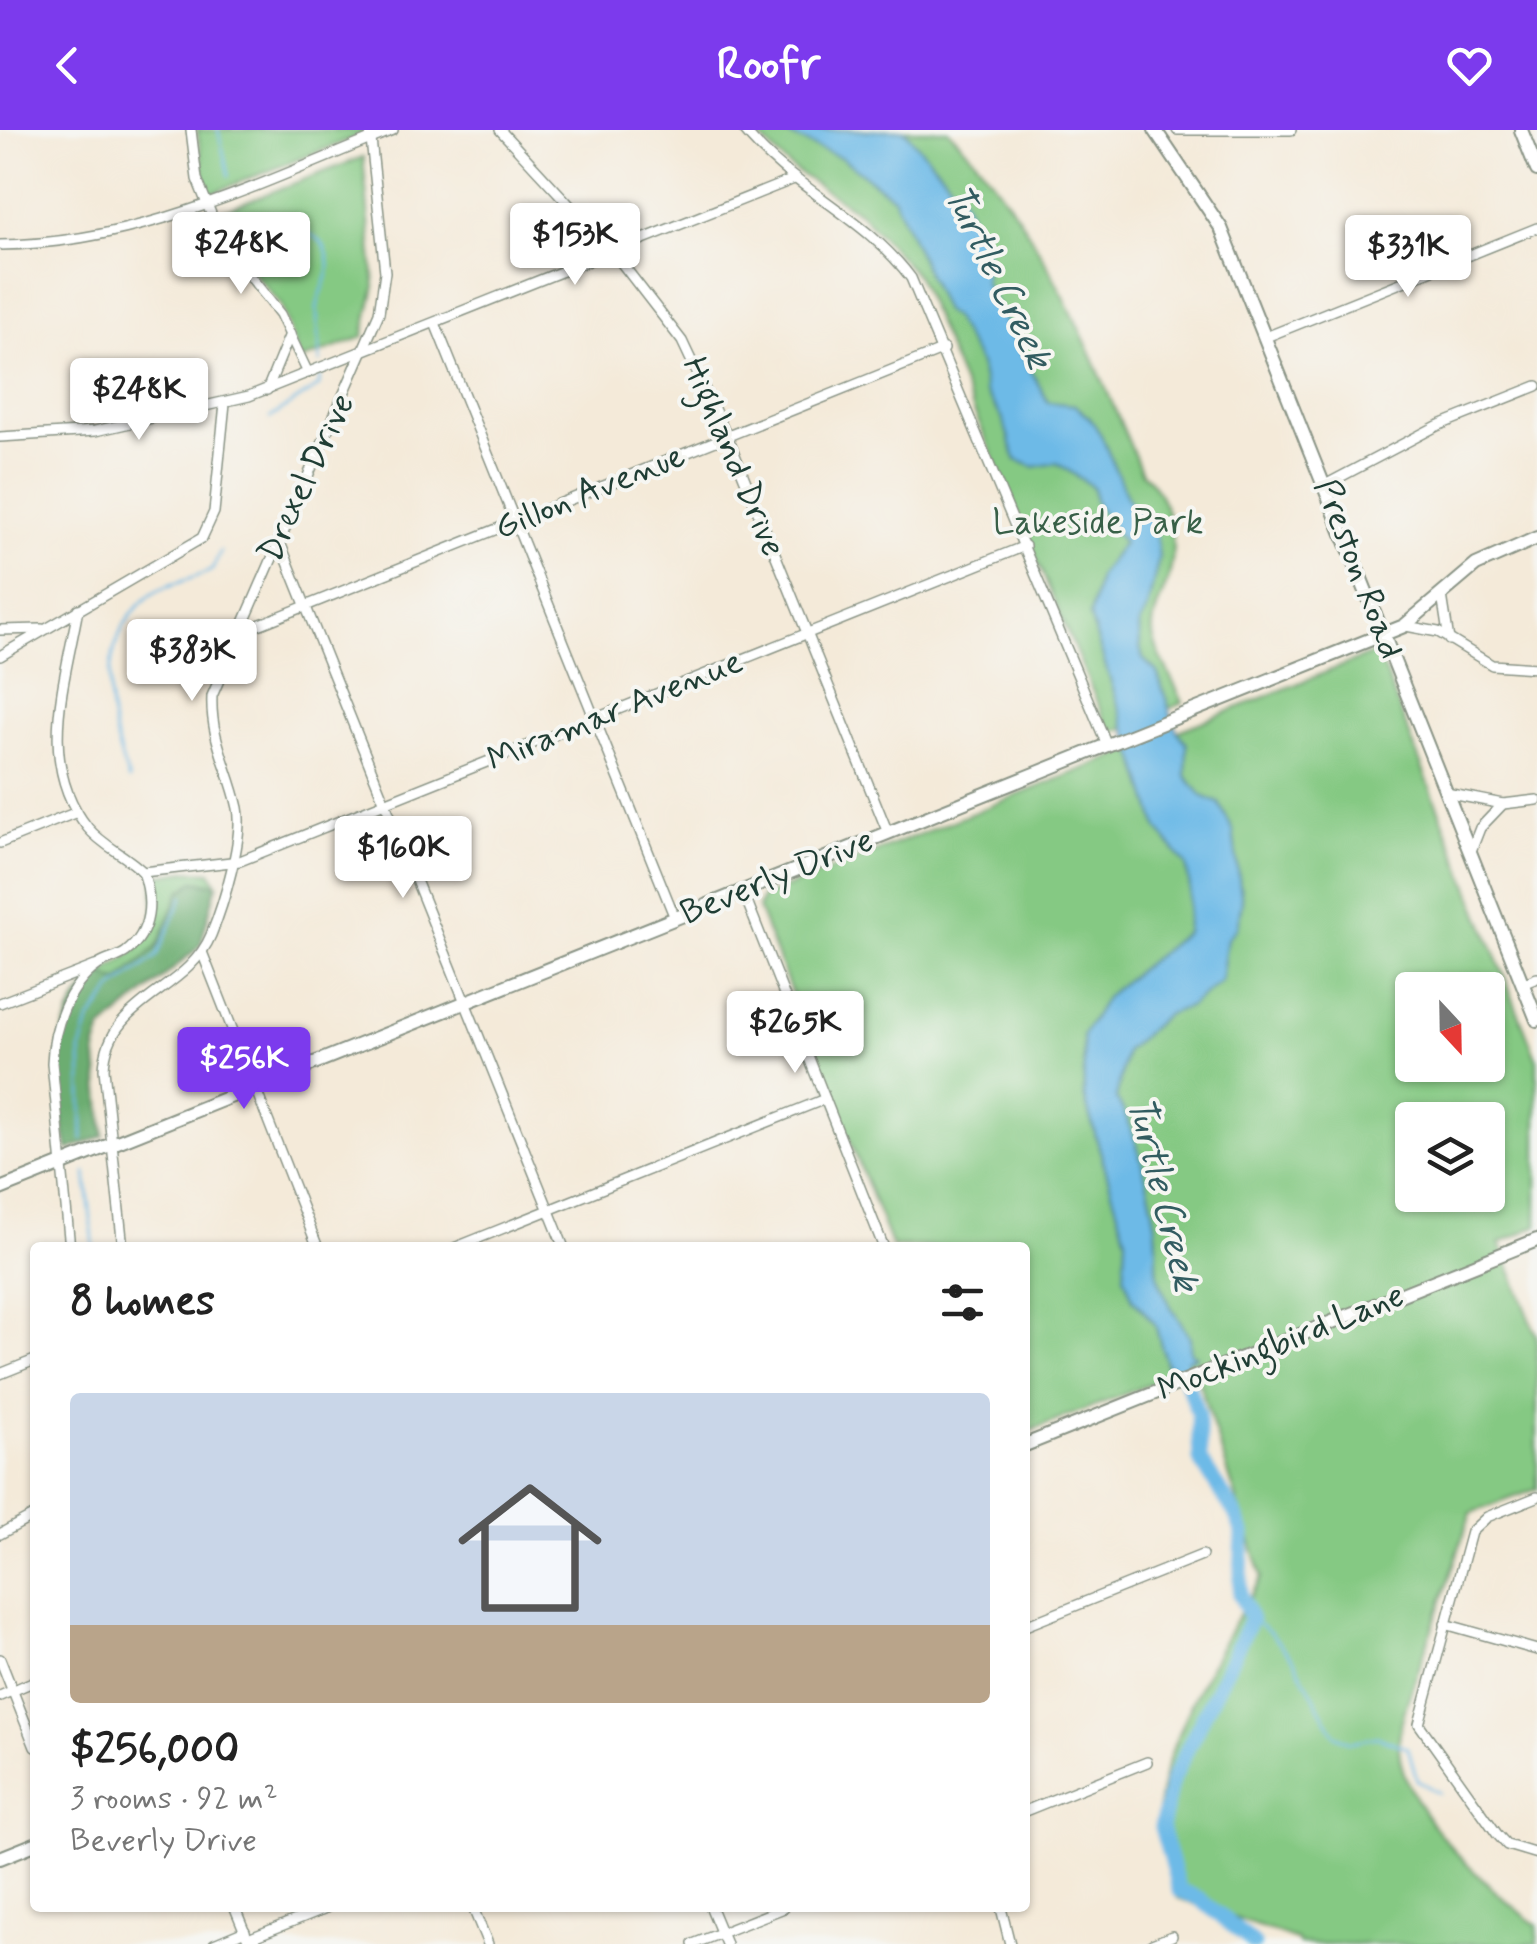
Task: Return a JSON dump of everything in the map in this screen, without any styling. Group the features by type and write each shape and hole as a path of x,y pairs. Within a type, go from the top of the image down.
{"street":[{"path":"191,130 194,164 222,242 274,306 310,373"},
{"path":"0,245 102,236 206,206 371,134 393,130"},
{"name":"Highland Drive","path":"500,130 613,252 682,341 728,436 888,833"},
{"path":"744,130 794,179 850,216 886,247 922,296 1107,745"},
{"name":"Preston Road","path":"1155,130 1215,216 1537,1020"},
{"path":"1177,130 1291,130"},
{"path":"1521,130 1537,170"},
{"name":"Drexel Drive","path":"202,952 240,822 213,738 214,684 366,350 379,313 385,272 371,134"},
{"path":"0,437 95,431 267,390 794,179"},
{"path":"1266,338 1537,228"},
{"path":"434,323 675,918"},
{"path":"267,390 290,334"},
{"name":"Gillon Avenue","path":"236,634 944,349"},
{"path":"1325,485 1437,426 1537,386"},
{"path":"0,656 181,553 207,531 214,512 225,403"},
{"name":"Beverly Drive","path":"0,1189 1404,626 1476,565 1537,538"},
{"path":"279,540 562,1242"},
{"name":"Miramar Avenue","path":"143,872 230,864 1025,546"},
{"path":"1442,595 1450,640"},
{"path":"0,1004 128,951 142,932 149,912 143,872 98,838 77,812 61,778 56,739 78,609"},
{"path":"1404,626 1430,628 1492,665 1537,668"},
{"path":"0,630 42,629"},
{"path":"1446,793 1503,804 1537,800"},
{"path":"1470,854 1480,828 1503,804"},
{"path":"0,843 77,812"},
{"path":"743,891 882,1242"},
{"path":"122,1242 104,1069 107,1040 125,1018 202,952 316,1242"},
{"path":"69,1242 52,1063 55,1032 70,998 98,965"},
{"path":"1522,984 1537,978"},
{"path":"469,1242 824,1099"},
{"name":"Mockingbird Lane","path":"1030,1444 1537,1240"},
{"path":"0,1374 30,1362"},
{"path":"1537,1497 1477,1523 1419,1716 1422,1732 1507,1845 1537,1854"},
{"path":"0,1534 30,1518"},
{"path":"1030,1624 1202,1555"},
{"path":"1444,1624 1537,1650"},
{"path":"0,1659 30,1733"},
{"path":"0,1696 30,1683"},
{"path":"1030,1809 1146,1762"},
{"path":"0,1858 30,1846"},
{"path":"238,1912 248,1938"},
{"path":"214,1944 248,1938 316,1912"},
{"path":"475,1912 488,1944"},
{"path":"713,1912 726,1944"},
{"path":"693,1944 774,1912"},
{"path":"1002,1912 1010,1944"},
{"path":"1152,1944 1172,1936"}],"green space":[{"path":"197,130 363,130 364,134 212,193 206,192"},
{"name":"Lakeside Park","path":"752,130 948,130 1011,205 1061,291 1142,473 1158,493 1169,518 1172,559 1153,631 1183,703 1117,731 1108,728 917,276 860,213 791,168"},
{"path":"363,157 375,286 363,337 300,361 281,305 225,239 214,214"},
{"path":"1377,652 1502,972 1395,972 1395,1082 1505,1082 1505,978 1537,1060 1537,1226 1500,1243 1537,1337 1537,1489 1471,1513 1405,1709 1399,1740 1402,1766 1412,1792 1448,1844 1537,1925 1537,1944 1298,1944 1297,1940 1178,1898 1159,1832 1165,1771 1193,1700 1262,1577 1194,1367 1030,1431 1030,1242 890,1242 758,908 762,897"},
{"path":"211,872 217,884 194,881 180,892 158,946 118,982 101,973 121,962 144,939 153,920 155,876"},
{"path":"194,881 217,884 200,946 102,1030 96,1047 104,1136 68,1150 58,1079 59,1055 72,1010 101,973 118,982 158,946 180,892"}],"water":[{"path":"776,130 904,130 962,196 986,250 984,282 1048,402 1075,405 1090,418 1131,506 1154,520 1159,558 1147,609 1139,624 1140,647 1143,659 1157,672 1176,729 1187,744 1186,776 1202,796 1219,803 1233,830 1242,902 1237,927 1227,939 1221,981 1190,1006 1165,1015 1126,1051 1116,1099 1130,1127 1149,1190 1160,1283 1190,1337 1190,1352 1196,1356 1167,1367 1155,1324 1133,1299 1124,1276 1126,1239 1084,1096 1083,1035 1106,996 1186,932 1190,888 1186,865 1158,829 1090,617 1099,576 1123,543 1095,502 1093,487 1057,463 1034,467 1016,460 1002,417 985,392 980,365 954,318 944,311 894,198 842,158"}],"waterway":[{"path":"218,130 229,176"},
{"path":"239,215 251,231 310,234 326,249 329,270 317,309 320,363"},
{"path":"270,418 319,386 320,371"},
{"path":"129,780 111,709 112,661 118,638 147,598 212,570 221,551"},
{"path":"83,1139 81,1049 89,1022 115,987 157,956 183,896"},
{"path":"86,1172 93,1242"},
{"name":"Turtle Creek","path":"1173,1345 1198,1414 1200,1460 1235,1513 1243,1533 1240,1595 1251,1619 1172,1780 1161,1827 1179,1890 1200,1899 1254,1944"},
{"path":"1251,1619 1270,1632 1294,1660 1335,1735 1350,1742 1377,1737 1408,1748 1417,1780 1439,1793"}]}
